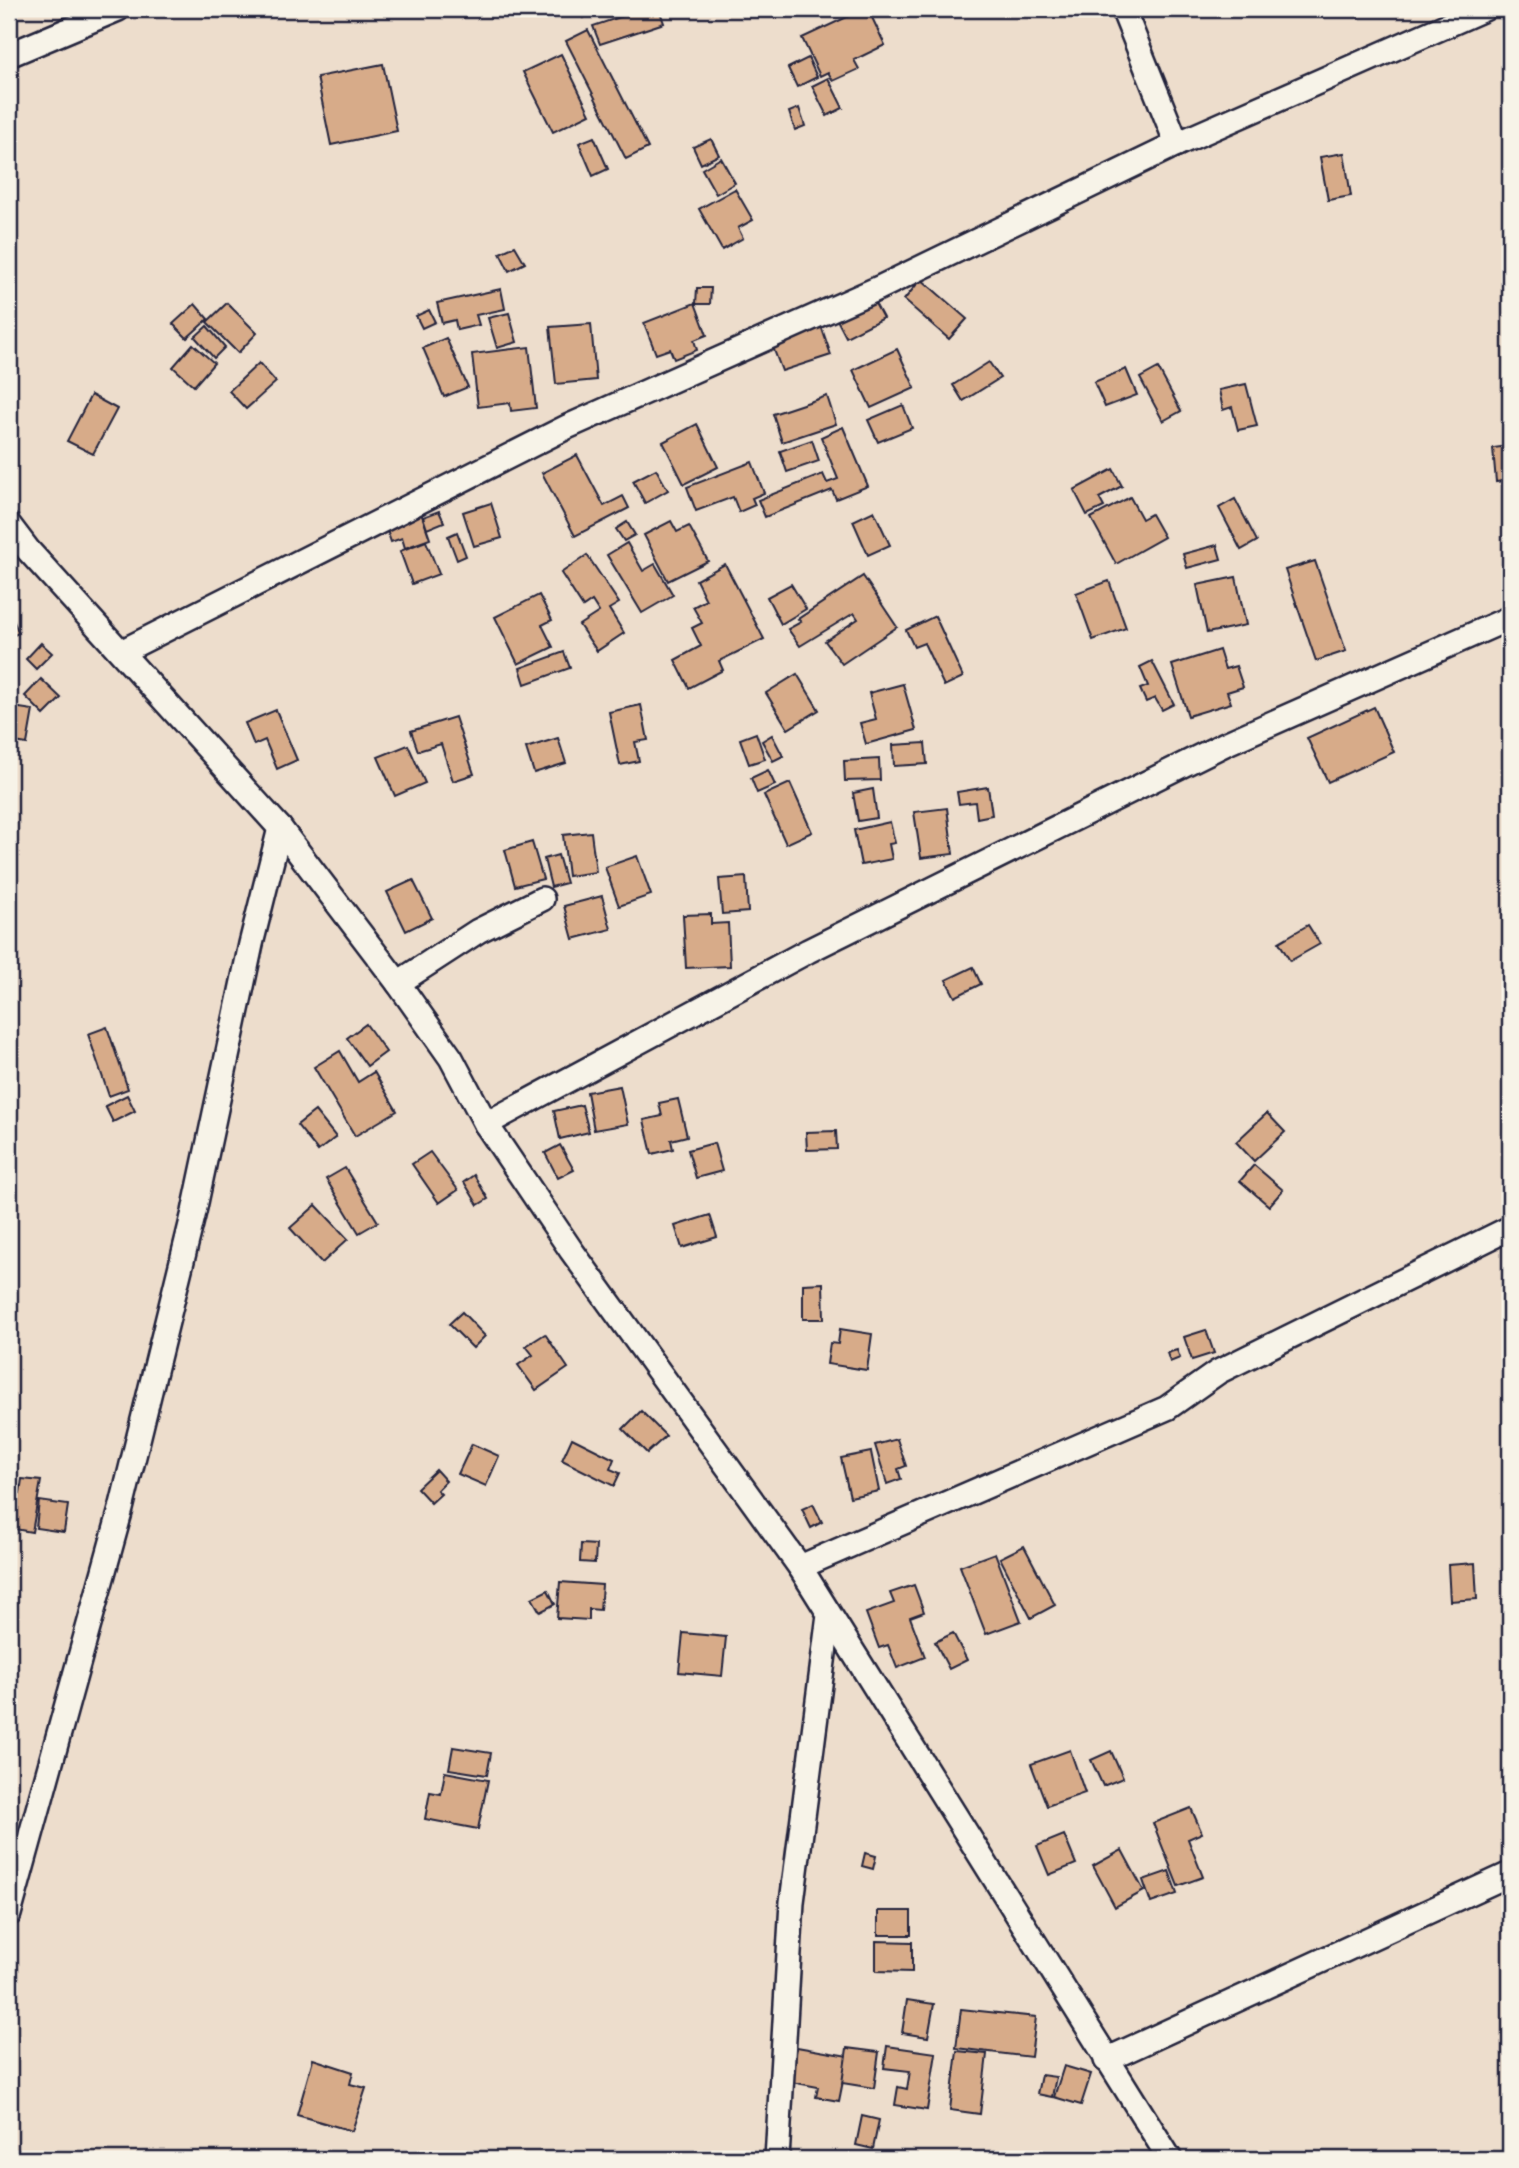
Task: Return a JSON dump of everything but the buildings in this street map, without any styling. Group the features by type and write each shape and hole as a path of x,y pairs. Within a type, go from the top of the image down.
{"street":[{"path":"9,55 118,9"},
{"path":"1123,9 1177,144"},
{"path":"123,651 567,427 879,288 1177,144 1484,9"},
{"path":"9,524 28,550 123,651 280,828 398,983 451,1058 486,1124 571,1250 800,1567 1170,2159"},
{"path":"486,1124 808,951 1225,744 1510,618"},
{"path":"9,1914 124,1496 194,1212 251,944 280,828"},
{"path":"398,983 478,931 542,899"},
{"path":"800,1567 1167,1408 1218,1372 1510,1228"},
{"path":"777,2159 792,1902 829,1615"},
{"path":"1106,2060 1510,1874"}]}
